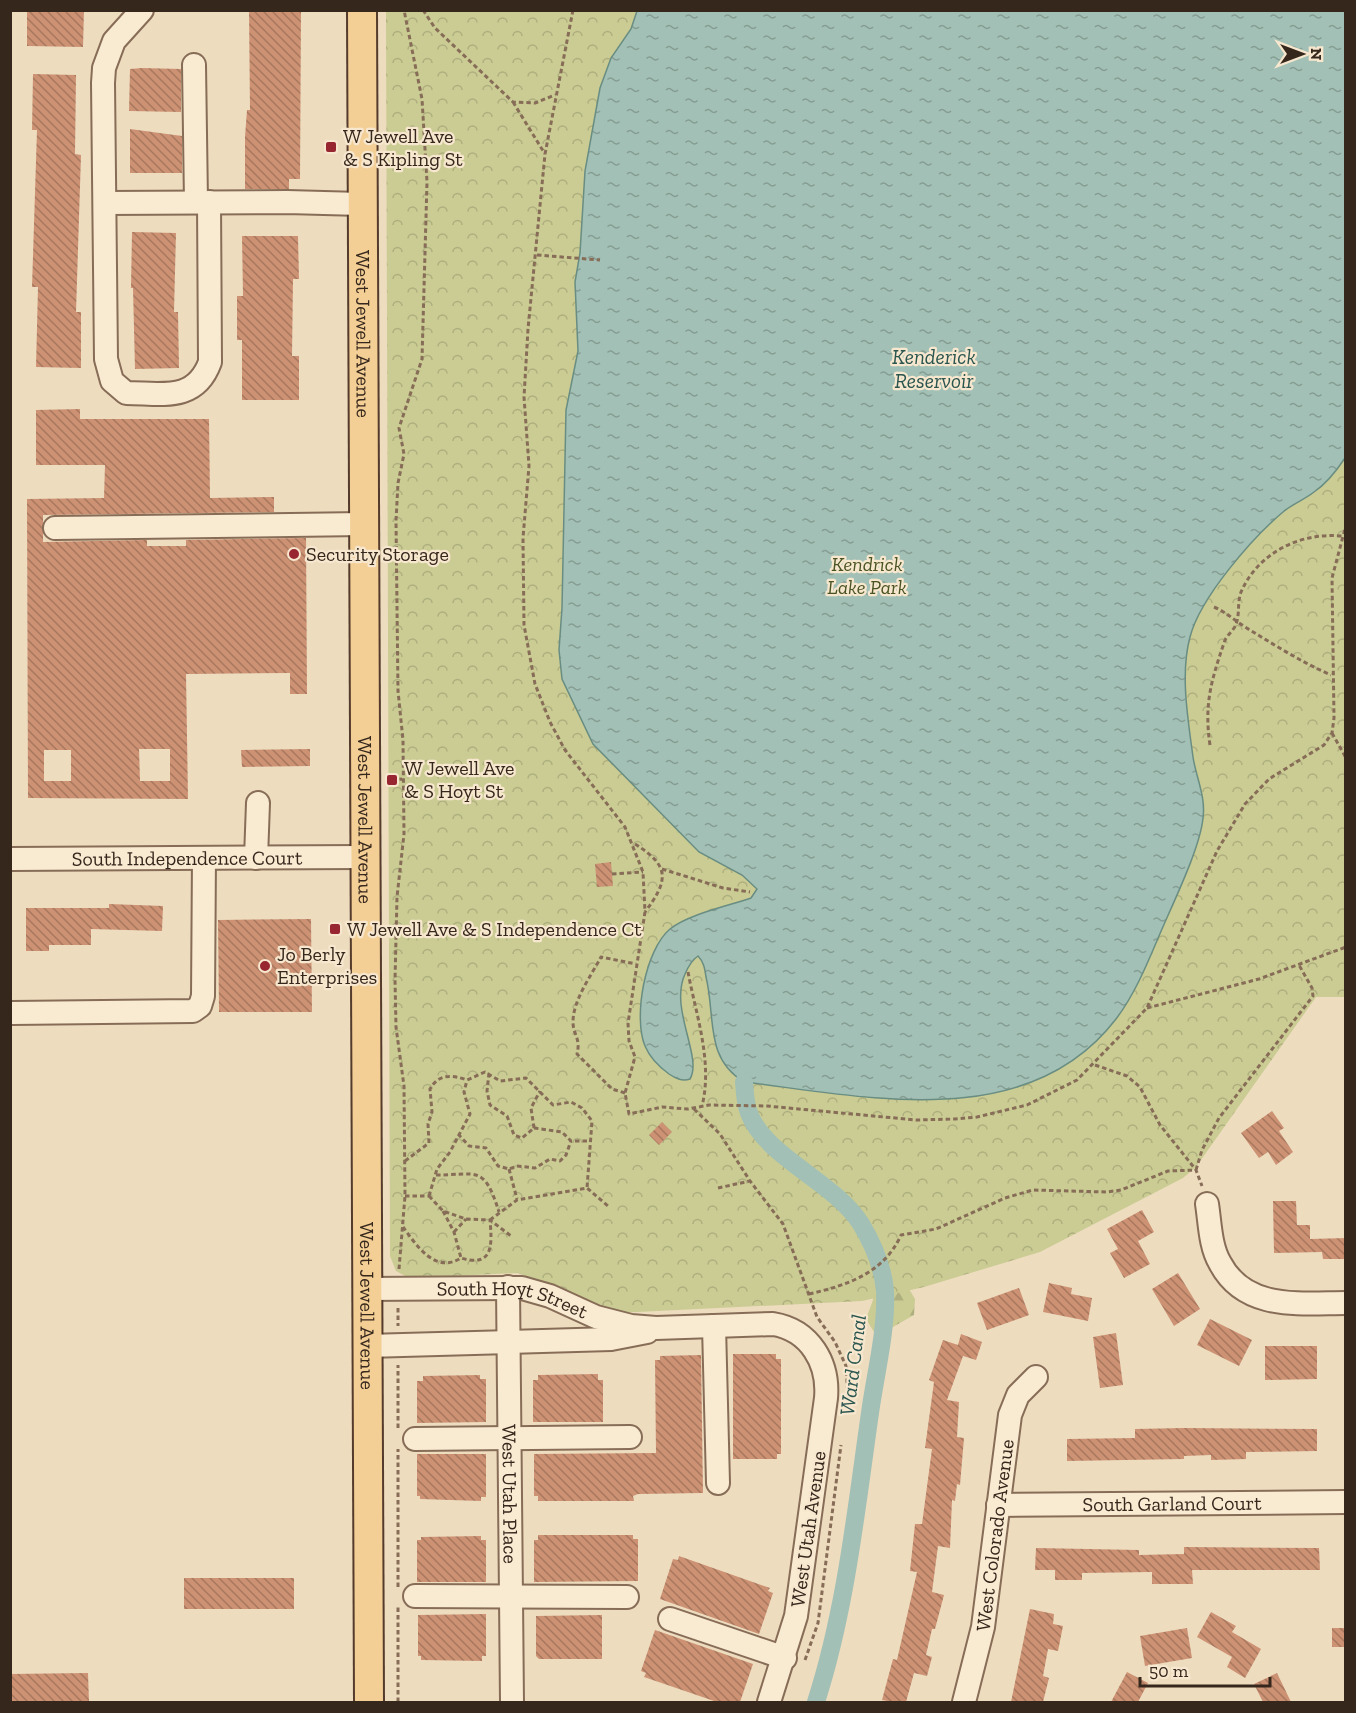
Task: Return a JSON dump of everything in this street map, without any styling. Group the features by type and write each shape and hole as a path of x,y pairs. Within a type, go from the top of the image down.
{"main road":[{"name":"West Jewell Avenue","path":"362,10 361,204 369,1702"}],"street":[{"path":"142,10 114,41 104,68 106,359 112,381 126,393 181,393 200,382 210,362 194,65"},
{"path":"105,203 361,204"},
{"path":"55,528 363,524"},
{"path":"256,858 258,803"},
{"name":"South Independence Court","path":"10,859 364,857"},
{"path":"12,1013 193,1011 200,1006 203,996 204,858"},
{"path":"1207,1204 1220,1263 1231,1278 1250,1294 1287,1303 1346,1303"},
{"name":"South Hoyt Street","path":"366,1289 508,1287 541,1293 613,1322 656,1328 782,1325 799,1333 818,1354"},
{"name":"West Utah Place","path":"508,1287 511,1344 512,1702"},
{"path":"714,1326 718,1483"},
{"name":"South Hoyt Street","path":"367,1346 511,1344 617,1339 656,1328"},
{"name":"West Utah Avenue","path":"769,1702 784,1658 800,1597 826,1398 825,1371 818,1354"},
{"name":"West Colorado Avenue","path":"964,1702 979,1648 1010,1415 1018,1395 1036,1377"},
{"path":"404,1437 630,1437"},
{"name":"South Garland Court","path":"998,1505 1346,1502"},
{"path":"415,1596 627,1597"},
{"path":"670,1619 784,1658"}],"path":[{"path":"399,1268 405,1196 404,1086 396,1027 395,989 397,897 404,834 396,521 398,483 404,454 399,428 422,359 428,182 422,99 404,10"},
{"path":"423,10 435,28 513,102 545,154"},
{"path":"573,10 545,154 524,397 529,466 522,577 528,651 535,684 565,750 625,827 643,872 645,912 627,1023 635,1063 625,1093 629,1114 662,1107 694,1109 702,1106 767,1106 916,1120 977,1117 1027,1105 1077,1080 1095,1065 1147,1008 1217,851 1245,804 1269,779 1324,745 1332,733"},
{"path":"513,102 535,103 556,94"},
{"path":"536,255 600,260"},
{"path":"1346,525 1332,578 1332,733 1346,758"},
{"path":"1210,745 1206,722 1209,693 1224,642 1237,621 1242,592 1254,570 1269,555 1311,537 1342,536"},
{"path":"1214,607 1226,612 1297,658 1332,675"},
{"path":"392,780 402,779"},
{"path":"633,843 656,858 662,869 662,885 645,912"},
{"path":"662,869 723,888 750,892"},
{"path":"612,874 643,872"},
{"path":"1147,1008 1231,987 1346,947"},
{"path":"625,1093 612,1089 577,1054 579,1037 573,1022 579,998 601,957 636,964"},
{"path":"1196,1170 1202,1150 1219,1118 1313,996 1312,988 1299,964"},
{"path":"688,972 703,1051 705,1093 702,1106"},
{"path":"1095,1065 1135,1081 1160,1125 1196,1170"},
{"path":"405,1161 429,1143 428,1124 432,1112 430,1093 432,1084 453,1075 467,1080 485,1072 500,1081 526,1078 553,1106 571,1102 582,1108 593,1126 589,1141 587,1188"},
{"path":"489,1073 487,1091 490,1105 507,1116 513,1135 522,1138 534,1128 557,1131 570,1141 589,1141"},
{"path":"429,1196 436,1175 470,1114 464,1092 467,1080"},
{"path":"534,1128 531,1108 540,1091"},
{"path":"694,1109 720,1134 750,1181 783,1224 817,1317"},
{"path":"458,1134 469,1146 486,1148 498,1166 509,1170"},
{"path":"509,1170 513,1166 535,1168 550,1159 560,1161 566,1155 570,1141"},
{"path":"509,1170 517,1200"},
{"path":"809,1294 848,1283 876,1268 890,1256 901,1235 936,1229 1021,1192 1042,1189 1107,1192 1121,1190 1168,1171 1196,1170"},
{"path":"436,1175 468,1172 481,1177 490,1187 499,1212"},
{"path":"718,1188 750,1181"},
{"path":"403,1226 421,1251 431,1258 448,1264 461,1258 475,1262 485,1258 490,1248 490,1220 517,1200 587,1188"},
{"path":"587,1188 608,1206"},
{"path":"405,1196 429,1196 443,1211 454,1232 461,1258"},
{"path":"443,1211 466,1219 490,1220 512,1236"},
{"path":"454,1232 466,1219"},
{"path":"398,1305 398,1330"},
{"path":"398,1359 404,1437 398,1702"}],"green space":[{"name":"Kendrick Lake Park","path":"386,11 1345,11 1345,997 1316,997 1196,1167 1183,1178 1040,1252 924,1287 862,1301 617,1313 603,1310 518,1273 409,1278 396,1271 390,1256"},
{"path":"905,1282 915,1299 914,1315 886,1331 874,1332 866,1319 873,1300 872,1293"}],"water":[{"name":"Kenderick Reservoir","path":"637,11 1345,11 1345,458 1323,485 1287,509 1257,537 1216,587 1196,621 1187,651 1185,681 1193,757 1204,810 1197,845 1145,968 1123,1009 1080,1055 1038,1079 992,1093 944,1099 893,1099 842,1095 744,1082 731,1072 717,1049 705,969 698,956 687,969 681,988 683,1017 692,1058 693,1070 690,1079 681,1080 669,1074 655,1062 645,1046 640,1018 641,1002 648,968 661,939 678,924 751,898 757,889 742,875 699,852 593,744 562,679 559,650 566,410 578,351 575,282 580,253 585,171 600,88 611,58 631,29"}],"building":[{"path":"27,10 84,10 83,47 27,46"},
{"path":"249,10 301,10 300,179 289,179 289,189 245,189 245,137 247,110 250,110"},
{"path":"130,69 181,69 181,112 129,111"},
{"path":"33,74 76,75 75,154 81,155 76,312 81,312 81,368 36,367 38,287 32,287 37,130 32,130"},
{"path":"130,129 182,136 182,173 130,173"},
{"path":"132,232 176,233 174,312 178,312 179,368 135,369 133,288 131,288"},
{"path":"242,236 298,236 299,279 293,279 292,356 299,356 299,400 242,400 242,340 237,340 237,296 243,296"},
{"path":"80,409 80,419 209,419 210,498 274,497 274,512 43,515 43,542 147,540 147,546 186,546 186,540 306,538 307,694 290,694 290,673 186,674 188,799 28,798 27,499 104,498 105,465 36,465 36,410","holes":["139,749 170,749 170,781 140,781","44,750 71,750 71,781 44,781"]},
{"path":"310,749 310,766 242,767 241,750"},
{"path":"611,862 613,886 597,887 595,864"},
{"path":"109,904 163,906 162,931 91,929 91,945 49,945 49,951 26,951 26,908 109,908"},
{"name":"Jo Berly Enterprises","path":"311,919 312,1012 219,1012 218,920"},
{"path":"1272,1111 1284,1128 1279,1131 1293,1152 1276,1165 1268,1152 1259,1158 1241,1133"},
{"path":"662,1122 672,1132 659,1145 649,1135"},
{"path":"1273,1201 1296,1201 1297,1225 1310,1225 1310,1239 1346,1238 1346,1259 1323,1259 1322,1252 1274,1253"},
{"path":"1142,1210 1154,1232 1138,1241 1150,1264 1124,1278 1110,1253 1118,1249 1107,1229"},
{"path":"1178,1273 1200,1309 1174,1326 1152,1289"},
{"path":"1049,1283 1072,1288 1071,1294 1092,1298 1088,1321 1043,1312"},
{"path":"1019,1288 1029,1315 987,1330 977,1303"},
{"path":"1210,1319 1252,1340 1239,1366 1197,1345"},
{"path":"1116,1333 1123,1385 1100,1388 1093,1337"},
{"path":"961,1334 982,1342 976,1360 963,1356 947,1400 959,1402 957,1437 964,1438 960,1485 957,1484 955,1501 952,1500 950,1548 938,1546 932,1592 944,1595 926,1655 932,1657 927,1676 914,1673 906,1702 882,1700 893,1659 897,1660 917,1572 910,1571 915,1524 922,1524 932,1449 925,1448 934,1382 929,1380 943,1340 958,1345"},
{"path":"1265,1346 1317,1346 1317,1379 1265,1380"},
{"path":"733,1354 776,1354 776,1359 781,1359 781,1454 777,1454 777,1459 733,1459"},
{"path":"701,1355 703,1493 638,1494 633,1496 634,1501 538,1501 538,1496 534,1496 534,1454 656,1453 655,1360 660,1360 660,1356"},
{"path":"598,1374 598,1380 603,1380 603,1422 533,1422 533,1380 538,1380 538,1375"},
{"path":"480,1375 480,1379 486,1379 486,1422 417,1423 417,1381 423,1381 423,1376"},
{"path":"1135,1429 1317,1429 1317,1451 1246,1452 1246,1459 1211,1460 1211,1455 1184,1456 1184,1459 1067,1461 1067,1439 1135,1438"},
{"path":"417,1454 486,1454 486,1497 481,1497 481,1501 420,1499 420,1496 417,1496"},
{"path":"538,1535 633,1535 633,1539 638,1539 638,1581 534,1582 534,1540 538,1540"},
{"path":"481,1536 481,1540 486,1540 486,1582 417,1582 417,1540 421,1540 421,1537"},
{"path":"1184,1547 1319,1548 1320,1570 1192,1570 1193,1584 1152,1584 1152,1572 1082,1573 1082,1580 1055,1580 1055,1570 1035,1570 1036,1548 1139,1550 1139,1555 1184,1554"},
{"path":"679,1556 770,1588 768,1591 773,1593 759,1634 660,1599 673,1559 678,1560"},
{"path":"184,1578 294,1578 294,1609 184,1609"},
{"path":"1030,1609 1054,1614 1053,1624 1063,1626 1058,1651 1048,1649 1043,1676 1049,1678 1043,1702 1011,1702"},
{"path":"1211,1612 1236,1626 1232,1632 1261,1649 1245,1678 1227,1667 1232,1657 1197,1637"},
{"path":"486,1614 486,1656 482,1656 482,1661 421,1660 421,1656 418,1656 418,1615"},
{"path":"602,1615 602,1659 539,1659 536,1656 536,1616"},
{"path":"1187,1628 1192,1658 1145,1666 1140,1636"},
{"path":"1332,1628 1346,1628 1346,1647 1332,1647"},
{"path":"655,1630 753,1664 740,1702 717,1702 644,1677 646,1673 641,1671"},
{"path":"1127,1672 1148,1683 1138,1702 1111,1702"},
{"path":"88,1673 89,1702 10,1702 10,1674"},
{"path":"1277,1673 1291,1702 1263,1702 1254,1684"}],"waterway":[{"name":"Ward Canal","path":"744,1082 749,1113 757,1129 785,1156 835,1195 861,1224 877,1256 885,1291 882,1337 843,1595 816,1702"}],"place":[{"name":"W Jewell Ave & S Kipling St","path":"331,147"},
{"name":"Security Storage","path":"294,554"},
{"name":"W Jewell Ave & S Hoyt St","path":"392,780"},
{"name":"W Jewell Ave & S Independence Ct","path":"335,929"},
{"name":"Jo Berly Enterprises","path":"265,966"}]}
